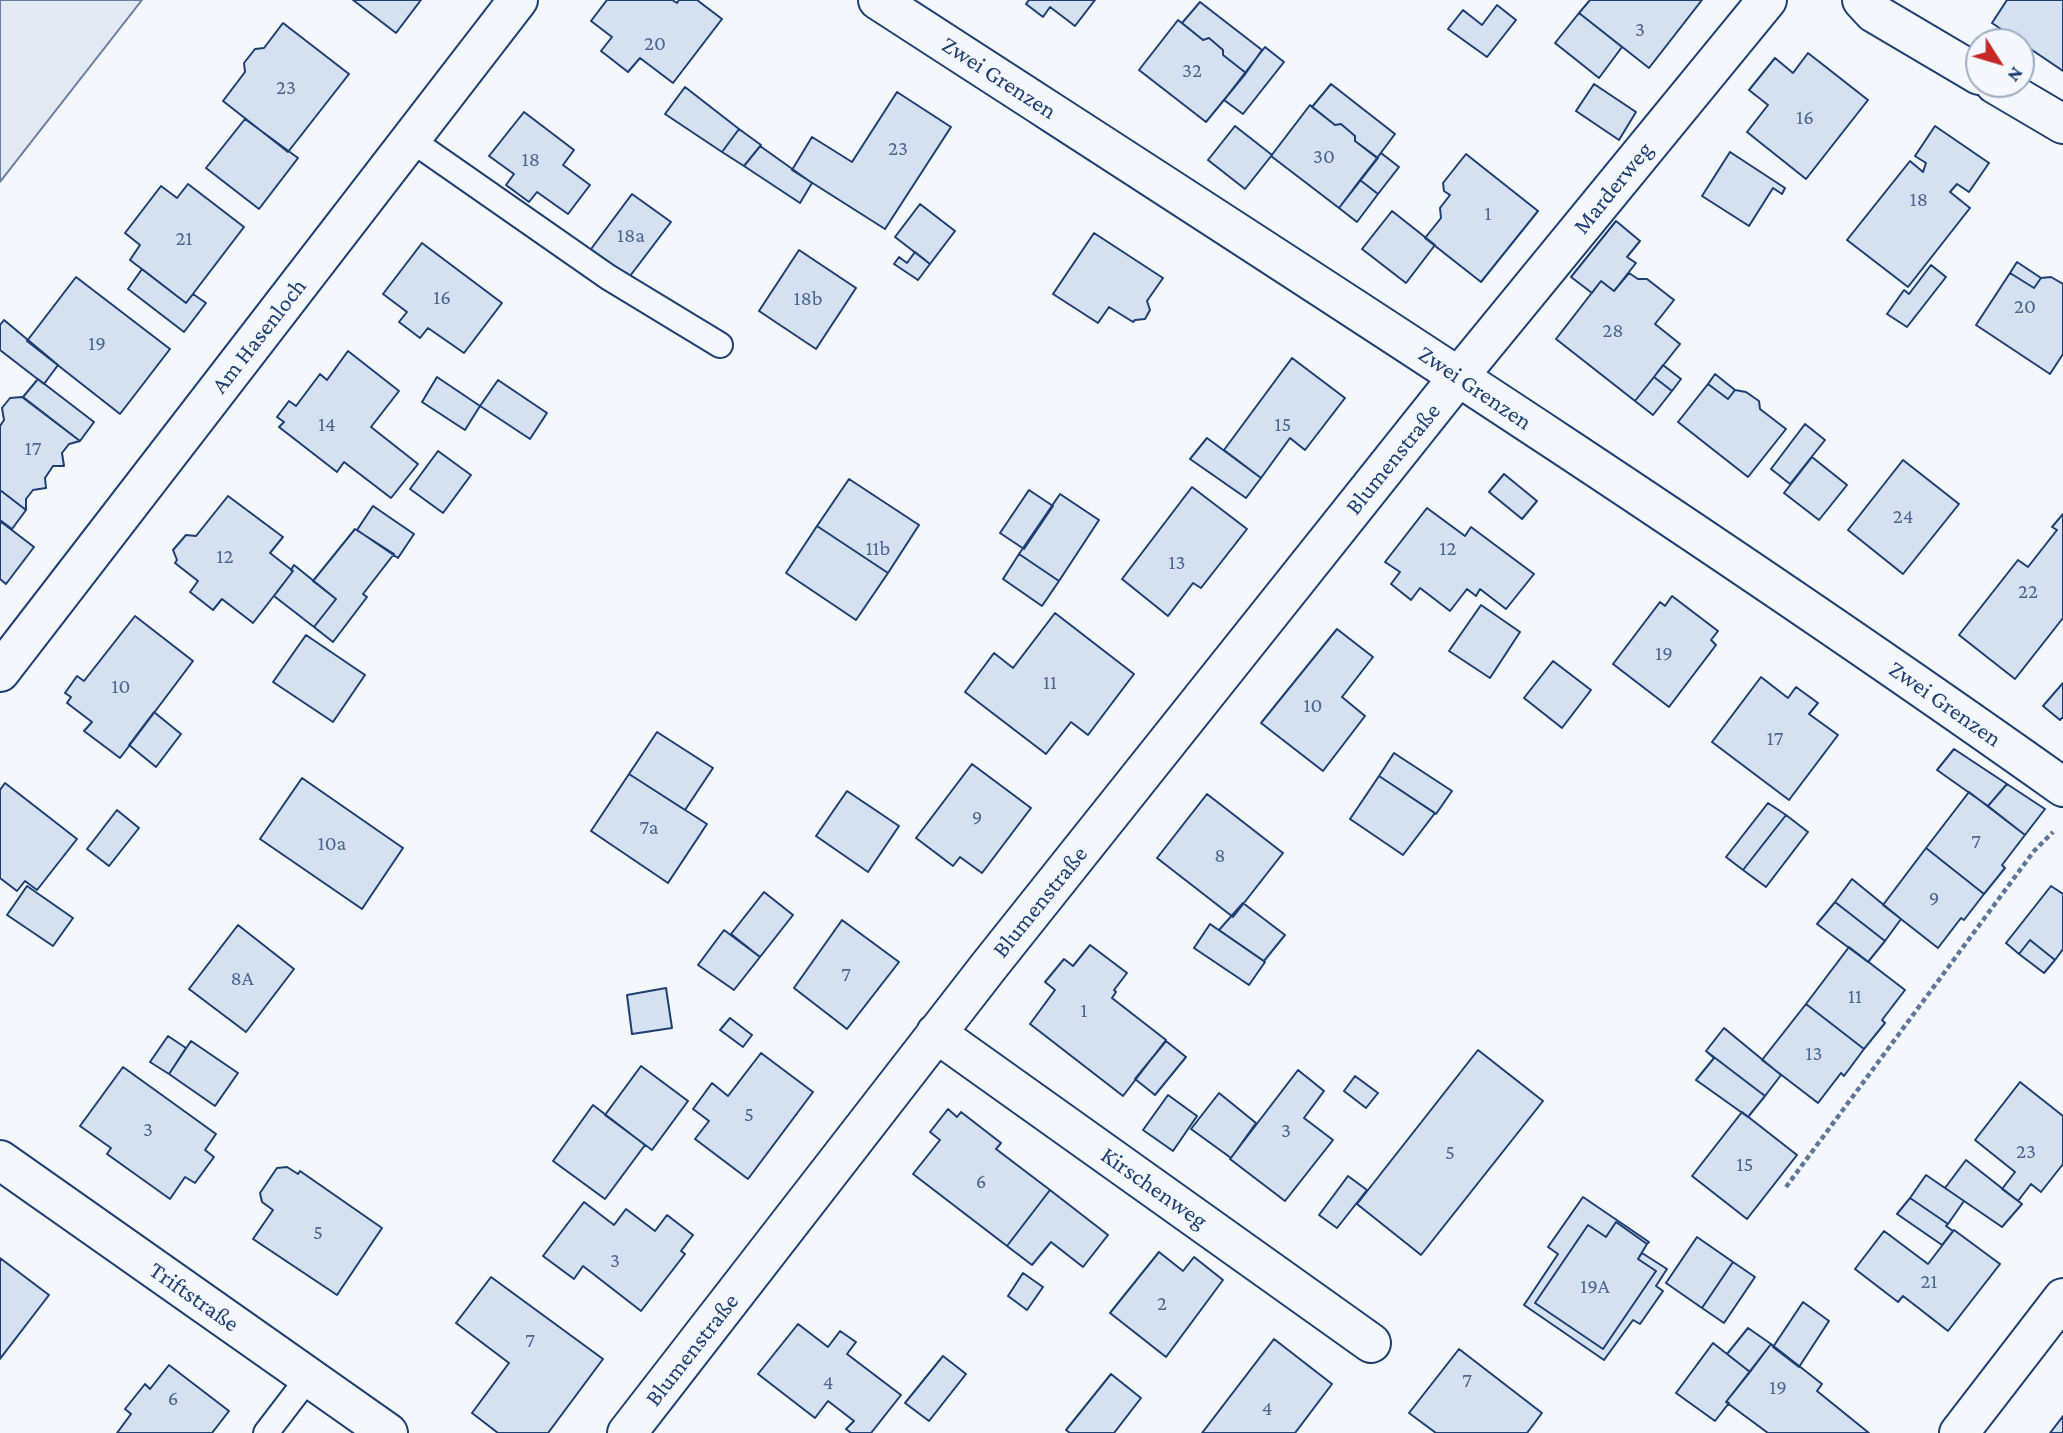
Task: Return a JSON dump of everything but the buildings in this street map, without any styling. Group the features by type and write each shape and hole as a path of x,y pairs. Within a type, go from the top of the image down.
{"street":[{"name":"Am Hasenloch","path":"0,671 518,0"},
{"name":"Zwei Grenzen","path":"878,0 1459,376 1941,700 2063,787"},
{"name":"Marderweg","path":"1459,376 1767,0"},
{"path":"1862,0 1874,13 1965,67"},
{"path":"2019,98 2063,124"},
{"name":"Blumenstraße","path":"627,1433 936,1033 1459,376"},
{"name":"Kirschenweg","path":"936,1033 1371,1343"},
{"name":"Triftstraße","path":"0,1160 388,1433"},
{"path":"1959,1433 2063,1298"}],"lane":[{"path":"410,139 608,277 720,345"},
{"path":"266,1433 309,1378"}],"path":[{"path":"1786,1187 2034,851 2053,831"}],"shaded area":[{"path":"0,0 142,0 0,182"}]}
